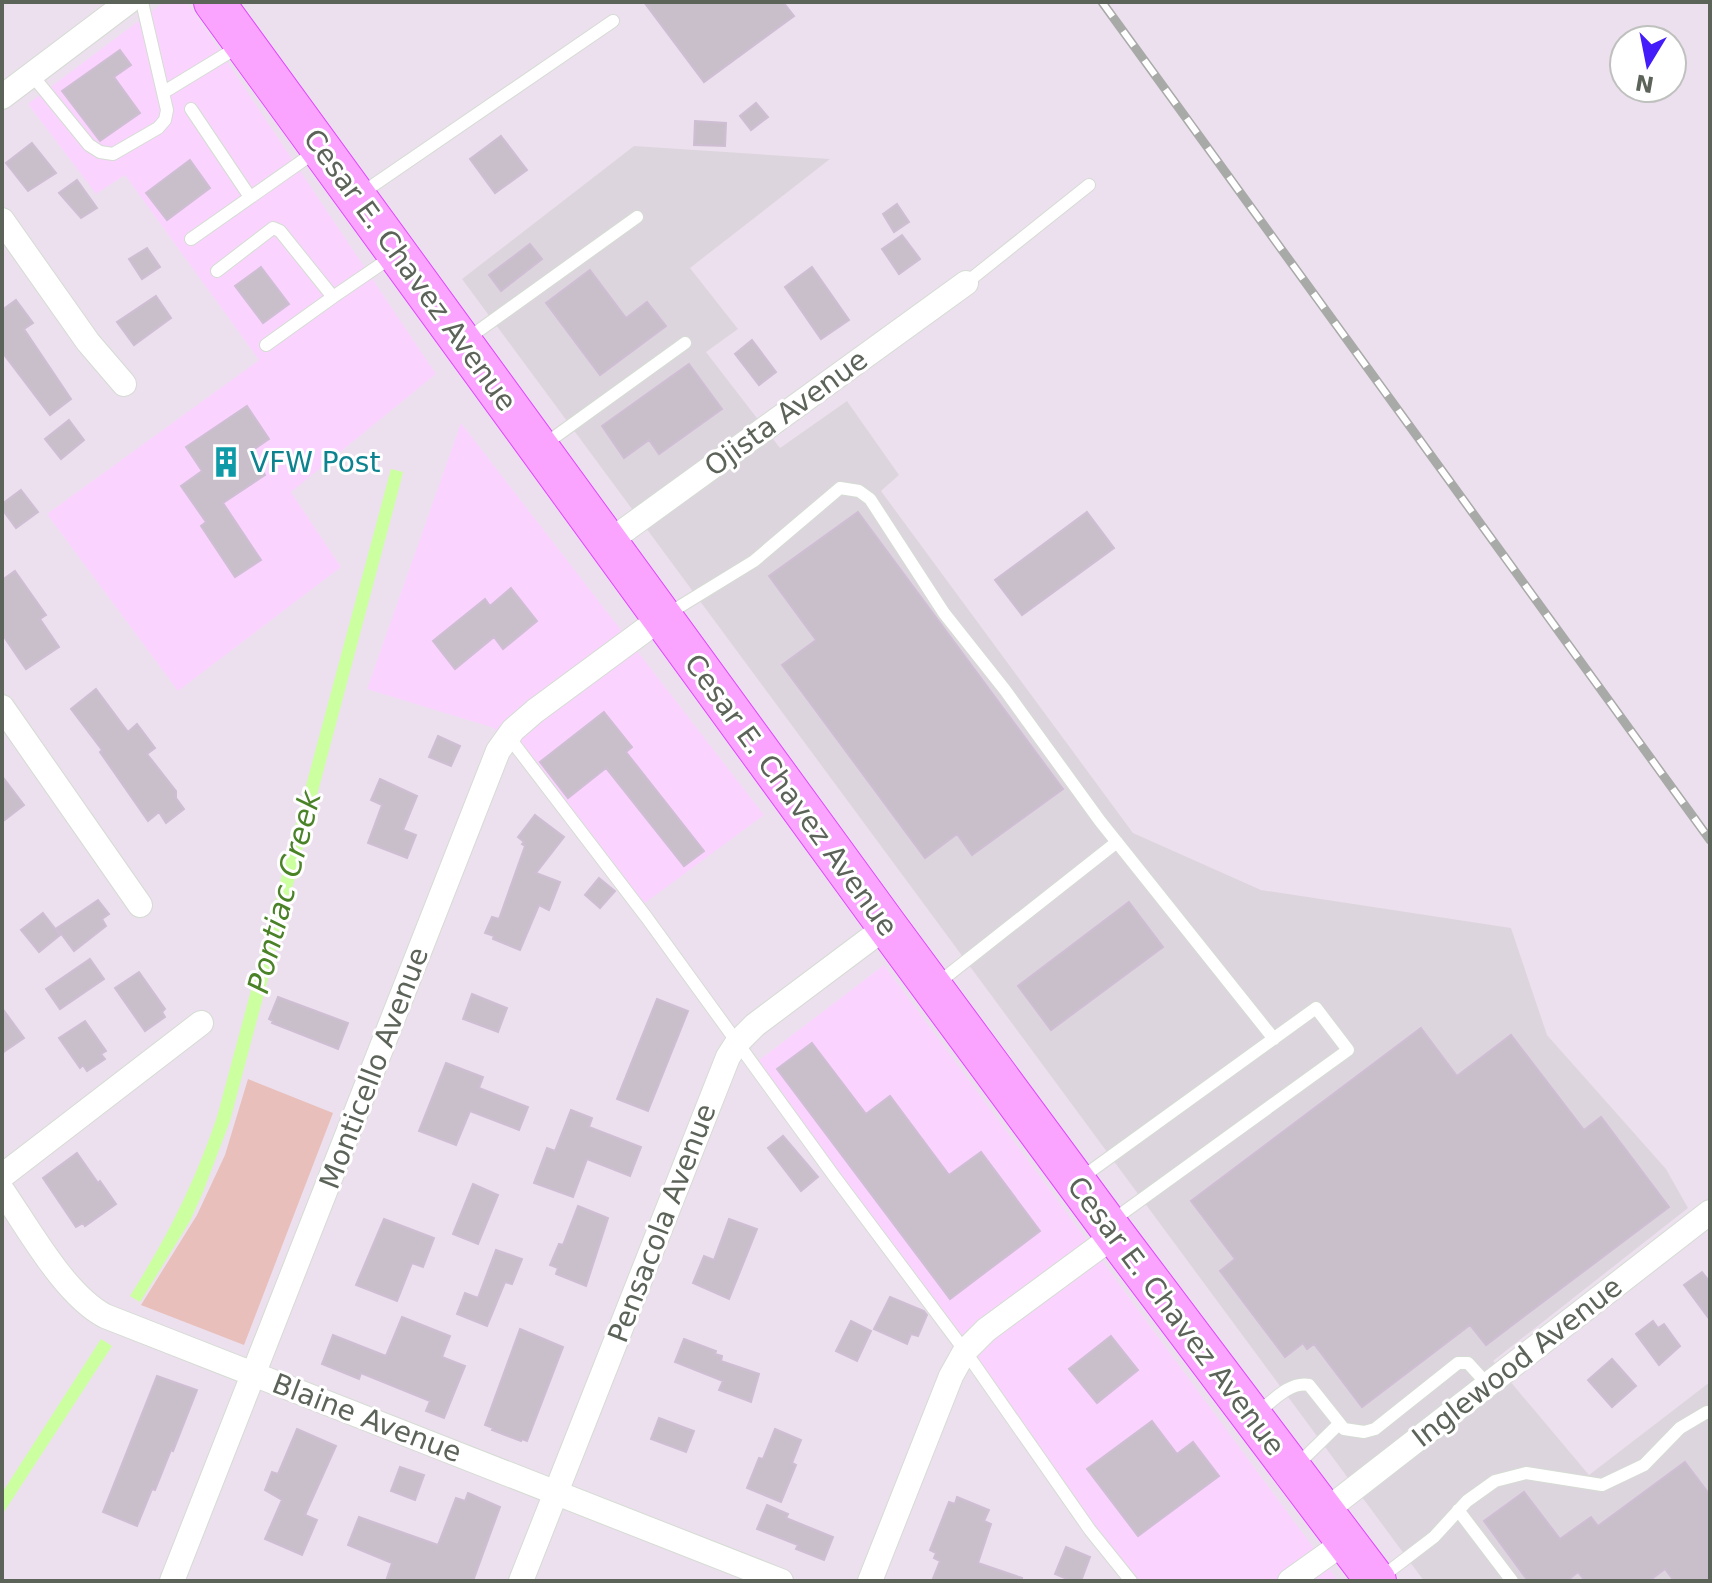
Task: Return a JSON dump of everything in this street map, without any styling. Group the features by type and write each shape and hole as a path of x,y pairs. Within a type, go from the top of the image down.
{"main road":[{"name":"Cesar E. Chavez Avenue","path":"214,2 932,988 1376,1581"}],"street":[{"path":"2,97 128,2"},
{"path":"2,220 88,342 124,384"},
{"name":"Ojista Avenue","path":"607,543 966,283"},
{"name":"Monticello Avenue","path":"172,1581 498,751 508,736 535,711 661,618"},
{"path":"2,707 140,905"},
{"name":"Pensacola Avenue","path":"521,1581 721,1072 737,1043 755,1025 887,926"},
{"path":"2,1176 201,1023"},
{"name":"Blaine Avenue","path":"2,1190 68,1285 92,1308 781,1581"},
{"name":"Inglewood Avenue","path":"1290,1581 1335,1526 1488,1385 1710,1212"},
{"path":"870,1581 951,1376 965,1351 986,1330 1111,1230"}],"lane":[{"path":"32,75 89,145 100,152 113,154 158,128 165,120 167,110 142,2"},
{"path":"357,197 613,21"},
{"path":"164,92 244,43"},
{"path":"191,109 250,197"},
{"path":"191,239 321,148"},
{"path":"966,283 1089,185"},
{"path":"463,342 637,217"},
{"path":"217,271 273,228 280,231 333,297"},
{"path":"266,345 397,253"},
{"path":"540,447 685,343"},
{"path":"661,618 754,561 840,488 859,491 870,499 944,613 1117,842 1274,1039"},
{"path":"508,736 647,918 965,1351 1090,1530 1131,1581"},
{"path":"932,988 1117,842"},
{"path":"1075,1182 1316,1008 1348,1050 1111,1230"},
{"path":"1252,1417 1293,1385 1303,1383 1309,1385 1339,1424 1352,1431 1375,1429 1458,1363 1465,1361 1488,1385"},
{"path":"1376,1581 1434,1537 1467,1501 1495,1481 1526,1473 1602,1485 1644,1465 1680,1428 1710,1413"},
{"path":"1292,1470 1339,1424"},
{"path":"1458,1510 1512,1581"}],"shaded area":[{"path":"164,2 187,2 436,374 291,492 341,567 178,691 47,514 259,360 125,175 96,194 28,104"},
{"path":"634,146 830,159 690,268 738,329 706,352 780,448 847,401 899,475 881,491 1133,833 1261,890 1511,928 1547,1035 1666,1169 1688,1208 1493,1361 1589,1475 1710,1382 1710,1581 1424,1581 462,279"},
{"path":"461,423 764,815 634,911 494,728 367,689"},
{"path":"884,965 1338,1581 1131,1581 749,1068"},
{"path":"248,1079 333,1113 244,1345 141,1305 197,1215 225,1155"}],"water":[{"name":"Pontiac Creek","path":"391,469 403,472 230,1121 190,1221 140,1302 130,1296 179,1209 217,1117"},
{"path":"101,1339 112,1346 2,1515 2,1493"}],"building":[{"path":"644,2 783,2 794,16 704,82"},
{"path":"120,50 131,65 114,77 140,113 100,141 62,91"},
{"path":"756,103 768,117 751,130 740,116"},
{"path":"695,121 726,123 725,146 694,145"},
{"path":"501,136 527,170 495,193 470,159"},
{"path":"32,143 56,173 28,191 6,163"},
{"path":"190,160 210,188 167,220 146,193"},
{"path":"77,180 97,208 81,218 59,193"},
{"path":"897,204 909,222 894,232 883,214"},
{"path":"902,235 920,259 899,274 882,249"},
{"path":"530,244 542,259 501,291 489,275"},
{"path":"147,248 160,267 142,279 129,259"},
{"path":"261,267 289,304 263,323 235,286"},
{"path":"812,267 849,320 821,339 785,287"},
{"path":"590,270 626,318 647,302 666,326 600,375 546,303"},
{"path":"156,296 171,318 134,345 117,322"},
{"path":"16,300 33,323 24,329 71,399 50,415 2,352 2,310"},
{"path":"752,340 776,372 759,385 735,354"},
{"path":"689,364 722,409 659,454 649,440 624,458 602,426"},
{"name":"VFW Post","path":"247,406 269,439 250,452 265,475 223,503 261,560 235,577 201,526 206,522 181,486 202,471 186,447"},
{"path":"69,420 84,440 61,459 45,439"},
{"path":"21,490 38,512 16,528 2,509 2,504"},
{"path":"858,512 1063,789 972,855 957,834 925,858 782,665 816,640 769,576"},
{"path":"1087,512 1114,548 1022,615 995,580"},
{"path":"15,571 46,615 40,619 59,647 26,669 2,634 2,580"},
{"path":"511,588 537,621 503,649 494,637 455,669 433,641 485,599 490,606"},
{"path":"96,689 128,732 137,724 155,748 147,754 176,791 176,798 184,809 166,823 159,812 148,821 71,709"},
{"path":"604,712 632,747 626,752 704,851 684,866 606,768 568,798 540,762"},
{"path":"438,736 460,746 451,766 429,757"},
{"path":"2,776 24,805 2,822"},
{"path":"380,779 417,796 403,830 416,835 407,858 368,843 382,805 371,800"},
{"path":"535,815 564,837 536,873 560,882 549,910 539,905 520,950 485,933 492,917 499,919 525,846 518,837"},
{"path":"599,878 615,891 600,908 585,895"},
{"path":"98,900 109,914 102,919 106,926 74,951 57,928"},
{"path":"1129,902 1163,947 1051,1030 1018,986"},
{"path":"43,913 60,935 39,952 21,930"},
{"path":"90,959 104,979 60,1009 46,989"},
{"path":"139,972 165,1009 162,1012 165,1017 145,1031 115,988"},
{"path":"472,994 507,1008 498,1032 463,1019"},
{"path":"278,997 348,1023 338,1049 272,1023 269,1019"},
{"path":"657,999 688,1011 648,1111 617,1099"},
{"path":"2,1008 24,1038 2,1053"},
{"path":"85,1021 106,1051 101,1054 105,1059 87,1071 83,1065 80,1068 59,1038"},
{"path":"1421,1028 1457,1076 1511,1035 1584,1130 1601,1117 1669,1207 1486,1345 1470,1325 1362,1407 1314,1344 1307,1349 1303,1343 1285,1357 1220,1271 1235,1259 1191,1201"},
{"path":"812,1043 866,1114 890,1096 949,1175 981,1152 1040,1231 950,1299 777,1069"},
{"path":"446,1063 483,1077 479,1088 528,1107 519,1130 470,1111 456,1145 419,1131"},
{"path":"571,1110 592,1118 589,1127 641,1147 630,1176 587,1159 573,1197 534,1183 547,1148 555,1151"},
{"path":"783,1136 818,1177 801,1191 768,1148"},
{"path":"77,1153 116,1204 85,1226 83,1223 76,1227 43,1178"},
{"path":"473,1184 498,1195 478,1244 453,1234"},
{"path":"578,1206 608,1218 586,1286 556,1274 558,1268 550,1265 559,1244 563,1245"},
{"path":"384,1219 434,1238 423,1267 412,1263 397,1301 356,1285"},
{"path":"729,1219 757,1229 729,1299 693,1283 704,1256 714,1260"},
{"path":"496,1250 522,1259 512,1284 505,1282 487,1326 457,1314 465,1293 478,1298"},
{"path":"1702,1272 1710,1282 1710,1320 1684,1285"},
{"path":"890,1297 927,1315 918,1336 911,1334 907,1344 874,1329"},
{"path":"402,1317 450,1336 442,1357 465,1366 444,1418 426,1411 430,1401 361,1373 359,1379 322,1364 333,1335 386,1356"},
{"path":"851,1321 871,1331 857,1361 836,1351"},
{"path":"1653,1321 1658,1328 1664,1324 1680,1346 1659,1365 1636,1334"},
{"path":"520,1329 563,1347 527,1441 485,1425"},
{"path":"1111,1336 1138,1370 1097,1403 1069,1369"},
{"path":"684,1339 716,1351 715,1354 722,1356 721,1361 759,1374 751,1402 719,1390 723,1381 675,1362"},
{"path":"1612,1359 1636,1386 1612,1407 1588,1380"},
{"path":"157,1376 197,1390 173,1451 155,1490 152,1489 137,1526 103,1512"},
{"path":"659,1418 694,1431 686,1452 651,1439"},
{"path":"1152,1421 1177,1454 1193,1442 1219,1476 1138,1536 1087,1469"},
{"path":"297,1429 336,1446 305,1515 317,1520 302,1555 265,1539 282,1500 265,1490 272,1472 278,1474"},
{"path":"775,1429 801,1440 792,1463 796,1465 781,1502 747,1488"},
{"path":"1685,1462 1710,1495 1710,1581 1674,1581 1665,1569 1649,1581 1585,1581 1578,1572 1567,1581 1528,1581 1484,1521 1524,1492 1560,1539 1591,1517 1598,1526"},
{"path":"400,1467 424,1475 415,1500 391,1491"},
{"path":"468,1493 500,1507 473,1581 386,1581 392,1563 348,1545 359,1517 438,1545 456,1498 465,1501"},
{"path":"957,1497 989,1510 984,1521 991,1524 978,1563 1022,1578 1021,1581 932,1581 940,1561 934,1558 936,1553 930,1550 949,1502 955,1504"},
{"path":"767,1505 788,1514 786,1518 833,1537 824,1560 796,1549 798,1545 757,1529"},
{"path":"1066,1547 1090,1557 1081,1581 1055,1574"}],"railway":[{"path":"1102,2 1710,840"}],"place":[{"name":"VFW Post","path":"226,462"}]}
